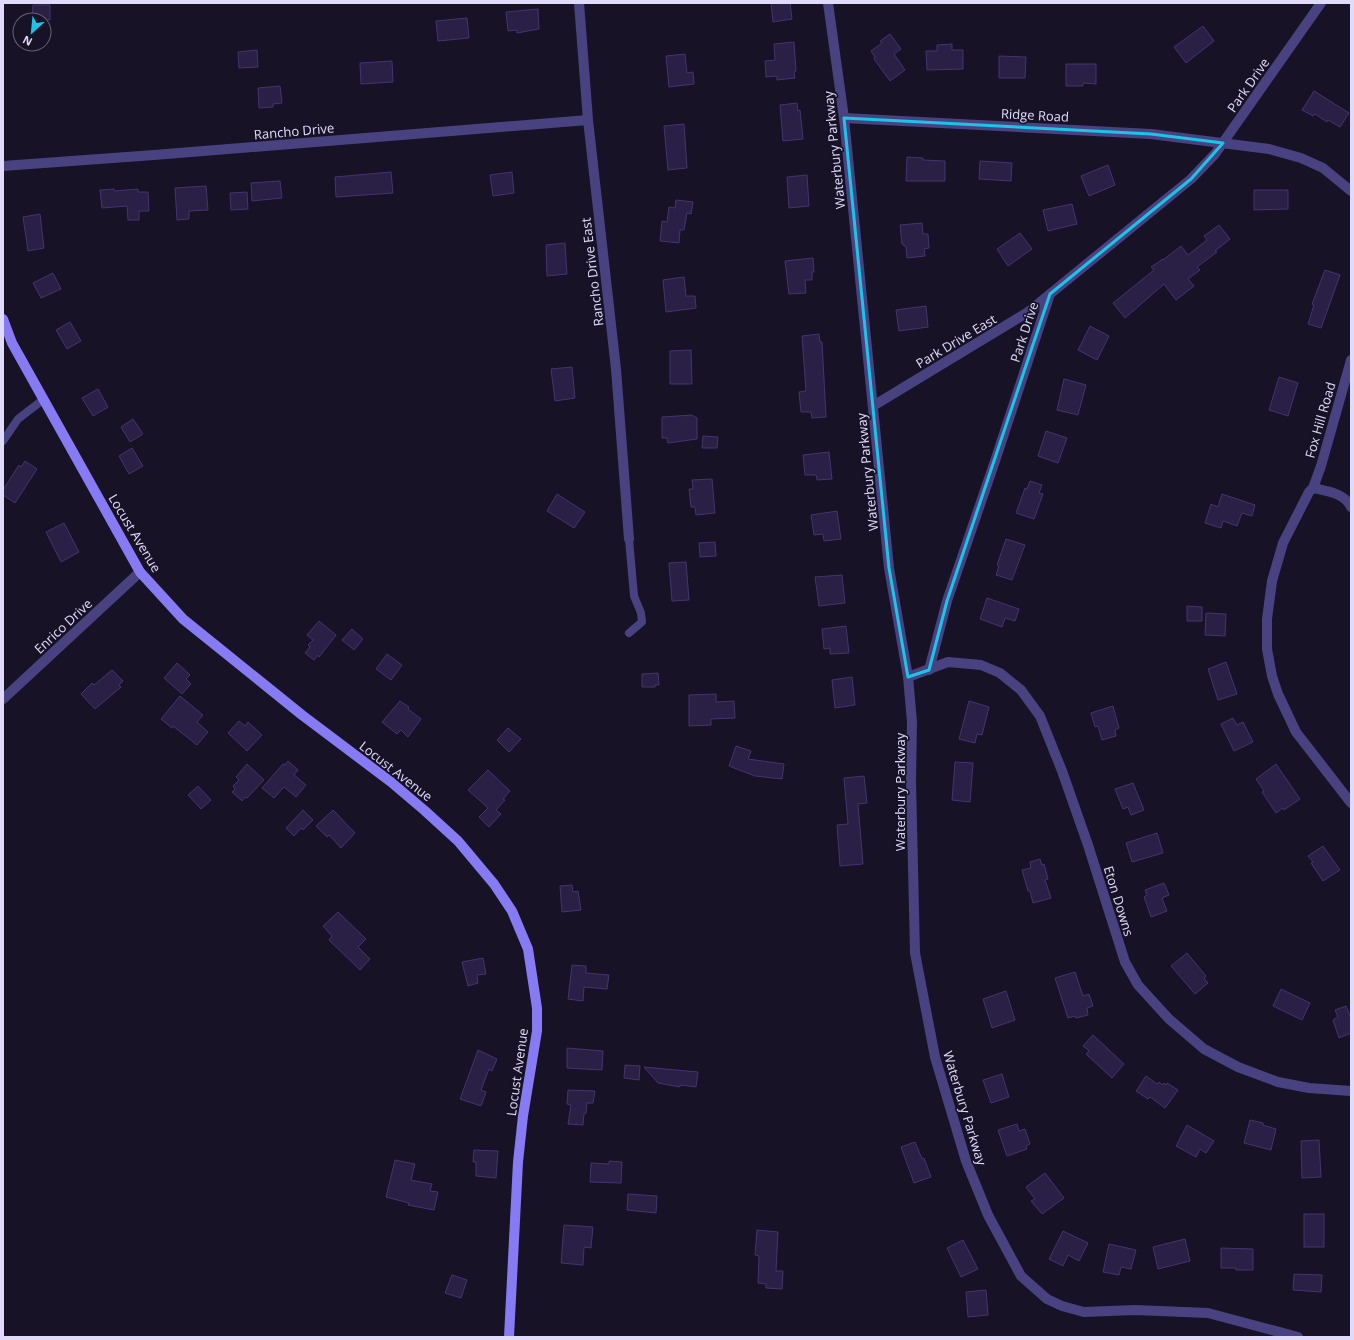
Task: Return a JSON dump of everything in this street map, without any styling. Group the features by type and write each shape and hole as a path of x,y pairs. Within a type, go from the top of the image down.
{"street":[{"name":"Rancho Drive East","path":"579,3 588,120 616,370 629,539"},
{"name":"Waterbury Parkway","path":"828,3 844,118 889,568 908,677 912,722 911,781 915,954 935,1057 966,1161 988,1215 1021,1276 1047,1299 1062,1306 1084,1312 1135,1310 1208,1313 1298,1337"},
{"name":"Park Drive","path":"929,670 947,601 1050,294 1192,179 1215,154 1321,3"},
{"name":"Ridge Road","path":"844,118 1151,134 1223,143"},
{"name":"Rancho Drive","path":"3,166 588,120"},
{"path":"1223,143 1269,149 1301,158 1323,168 1351,191"},
{"name":"Park Drive East","path":"873,406 1028,312 1050,294"},
{"name":"Locust Avenue","path":"3,319 12,343 140,572 183,620 302,715 391,782 424,810 458,841 494,884 512,911 528,950 537,1008 537,1031 523,1116 518,1162 509,1337"},
{"name":"Fox Hill Road","path":"1351,360 1321,466 1313,488 1309,492 1283,543 1272,581 1267,619 1267,649 1272,676 1278,694 1296,732 1351,803"},
{"path":"1313,488 1339,495 1350,503 1351,507"},
{"name":"Enrico Drive","path":"3,699 140,572"},
{"name":"Eton Downs","path":"929,670 948,662 981,665 1000,673 1021,690 1040,716 1062,771 1080,823 1125,962 1138,985 1169,1019 1204,1049 1238,1067 1278,1082 1309,1088 1351,1091"},
{"path":"908,677 929,670"}],"lane":[{"path":"3,441 18,419 44,399"},
{"path":"629,539 634,596 641,613 642,622 629,633"}],"highlighted area":[{"path":"844,118 1151,134 1223,143 1191,179 1050,294 947,601 929,670 908,677 889,568"}],"building":[{"path":"771,3 790,3 792,19 773,22"},
{"path":"33,5 50,5 50,12 33,12"},
{"path":"538,9 539,29 517,33 517,30 508,31 506,12"},
{"path":"467,18 469,38 438,41 436,21"},
{"path":"1203,26 1214,41 1186,63 1174,47"},
{"path":"890,34 901,49 894,54 905,70 890,81 874,59 875,57 871,51 882,43 880,41"},
{"path":"794,42 795,78 777,80 777,76 766,77 765,61 775,60 774,44"},
{"path":"952,44 952,50 963,50 963,69 927,70 926,51 937,51 937,45"},
{"path":"257,50 258,67 239,68 238,52"},
{"path":"685,54 687,73 693,72 694,84 669,87 666,56"},
{"path":"999,56 1026,57 1025,78 999,78"},
{"path":"392,61 393,82 361,84 360,63"},
{"path":"1066,64 1096,64 1096,84 1083,83 1083,86 1066,86"},
{"path":"280,86 282,103 273,104 273,107 259,108 258,88"},
{"path":"1314,91 1349,113 1340,127 1328,120 1327,122 1315,114 1313,116 1302,110"},
{"path":"797,103 798,111 800,110 803,139 783,141 780,105"},
{"path":"684,124 687,168 668,170 664,126"},
{"path":"907,157 923,158 923,160 945,161 945,181 906,181"},
{"path":"980,161 1012,163 1011,181 979,179"},
{"path":"1108,165 1115,185 1089,196 1081,176"},
{"path":"391,172 393,193 336,197 335,177"},
{"path":"512,172 514,193 493,196 490,175"},
{"path":"807,175 809,206 789,208 787,177"},
{"path":"280,181 282,198 252,201 251,183"},
{"path":"206,186 208,210 189,211 189,219 177,220 175,188"},
{"path":"114,189 114,191 138,189 138,192 148,192 149,211 139,211 139,220 128,220 127,206 102,208 100,190"},
{"path":"1254,190 1288,190 1288,209 1254,210"},
{"path":"247,192 248,209 231,210 230,193"},
{"path":"676,200 693,202 691,214 687,213 684,230 680,230 679,243 660,241 662,221 667,222 669,207 675,208"},
{"path":"1072,204 1077,224 1048,231 1043,210"},
{"path":"40,214 44,248 28,251 23,217"},
{"path":"922,223 923,234 928,234 929,248 924,249 925,256 907,258 906,247 902,244 900,225"},
{"path":"1219,225 1230,239 1215,251 1217,252 1197,267 1200,270 1188,279 1194,286 1176,300 1164,284 1125,318 1113,303 1154,270 1151,267 1181,246 1188,255 1207,240 1204,236"},
{"path":"1020,233 1032,249 1008,266 997,249"},
{"path":"565,243 567,274 547,276 546,245"},
{"path":"813,258 814,272 812,272 812,280 805,280 806,293 789,294 785,261"},
{"path":"1325,270 1340,275 1321,328 1308,324 1314,305 1312,304"},
{"path":"53,273 61,289 41,298 33,283"},
{"path":"684,277 686,296 695,296 696,308 666,312 663,280"},
{"path":"926,306 928,327 899,331 896,310"},
{"path":"70,322 81,341 67,349 56,330"},
{"path":"1090,326 1109,336 1097,360 1078,350"},
{"path":"819,334 820,342 822,342 826,417 812,418 811,412 801,412 799,392 806,391 802,336"},
{"path":"691,350 692,384 670,384 670,351"},
{"path":"572,367 575,398 555,401 551,369"},
{"path":"1279,377 1298,383 1288,416 1269,410"},
{"path":"1064,379 1086,385 1078,415 1057,410"},
{"path":"98,389 108,407 93,416 82,398"},
{"path":"692,415 697,418 697,439 668,443 667,438 662,438 662,417"},
{"path":"133,419 143,434 130,442 121,427"},
{"path":"1046,431 1067,438 1058,463 1038,456"},
{"path":"703,436 718,437 717,448 702,448"},
{"path":"132,448 143,466 129,474 119,456"},
{"path":"829,452 832,479 817,480 816,475 805,475 803,455"},
{"path":"25,461 37,469 15,503 3,495 3,490 19,465 21,467"},
{"path":"712,479 715,513 696,515 695,507 691,507 689,489 693,489 692,480"},
{"path":"1030,481 1042,485 1039,493 1043,494 1034,519 1016,513 1025,488 1027,489"},
{"path":"557,494 585,512 574,528 547,511"},
{"path":"1222,494 1255,505 1252,516 1242,513 1237,526 1223,521 1221,528 1205,523 1211,504 1218,507"},
{"path":"837,511 841,539 824,541 823,534 814,535 811,515"},
{"path":"64,523 79,552 61,562 46,532"},
{"path":"1006,539 1025,545 1012,580 996,575 999,566 997,565"},
{"path":"715,542 716,556 700,557 699,543"},
{"path":"686,562 689,600 672,601 669,563"},
{"path":"842,575 845,603 819,606 815,577"},
{"path":"987,598 1019,609 1015,621 1005,618 1002,627 980,619"},
{"path":"1187,606 1202,607 1202,621 1187,621"},
{"path":"1206,613 1226,614 1225,636 1205,635"},
{"path":"319,621 336,635 319,657 318,655 314,660 305,653 310,647 308,645 313,640 307,635"},
{"path":"846,626 849,653 830,654 830,648 824,649 822,629"},
{"path":"352,629 363,639 354,650 342,640"},
{"path":"387,654 402,665 391,680 376,669"},
{"path":"1226,662 1237,694 1218,700 1208,669"},
{"path":"177,663 190,675 186,679 191,684 182,694 164,678"},
{"path":"112,670 123,681 119,685 121,687 95,709 81,694 92,683 94,685"},
{"path":"658,673 659,685 655,685 655,687 642,687 642,674"},
{"path":"852,677 855,705 835,708 832,680"},
{"path":"716,694 716,702 734,701 735,718 711,719 711,725 689,726 689,695"},
{"path":"180,696 203,715 197,722 208,732 197,745 173,726 172,728 161,719"},
{"path":"400,701 409,707 408,709 421,719 408,737 401,730 397,734 382,722"},
{"path":"969,701 989,707 982,735 977,734 975,743 959,739"},
{"path":"1113,706 1119,728 1115,730 1116,736 1102,740 1098,726 1095,727 1091,713"},
{"path":"1233,718 1237,725 1243,722 1253,742 1234,751 1221,724"},
{"path":"239,721 245,726 248,722 262,735 247,751 228,733"},
{"path":"508,728 521,739 509,752 497,740"},
{"path":"736,746 751,751 748,759 784,764 782,779 755,776 729,766"},
{"path":"288,761 298,770 294,775 306,785 296,797 284,787 274,798 262,788 283,764 285,765"},
{"path":"955,762 973,763 970,802 952,800"},
{"path":"247,764 264,780 247,798 245,797 242,801 232,792 235,789 233,786 239,780 236,777"},
{"path":"1276,764 1300,799 1284,810 1283,808 1276,813 1262,792 1264,791 1256,779"},
{"path":"488,770 510,791 503,799 505,800 496,810 501,814 489,827 479,817 488,808 468,790"},
{"path":"864,776 867,803 858,804 863,864 840,866 837,825 848,824 844,778"},
{"path":"1133,783 1144,810 1131,815 1128,807 1123,809 1115,789"},
{"path":"198,786 211,800 201,809 188,795"},
{"path":"303,810 313,820 303,830 301,828 294,836 286,828"},
{"path":"333,810 355,833 341,848 329,835 327,837 316,826"},
{"path":"1157,833 1163,853 1132,862 1126,843"},
{"path":"1323,846 1340,870 1323,881 1311,863 1313,862 1308,856"},
{"path":"1040,859 1042,865 1044,864 1048,879 1045,880 1051,898 1033,903 1022,870 1031,868 1030,862"},
{"path":"1164,883 1169,895 1162,898 1167,911 1151,917 1144,897 1147,895 1145,890"},
{"path":"572,885 573,892 578,891 581,910 562,912 560,886"},
{"path":"338,912 366,939 358,947 370,959 360,970 329,940 332,936 323,926"},
{"path":"1187,953 1206,976 1204,978 1208,983 1195,994 1171,966"},
{"path":"483,958 486,974 477,975 478,983 468,986 462,962"},
{"path":"572,965 586,966 586,973 609,975 607,989 584,987 583,1001 568,999"},
{"path":"1075,972 1083,996 1089,994 1093,1006 1087,1008 1088,1015 1068,1018 1055,978"},
{"path":"1281,989 1310,1003 1302,1020 1273,1006"},
{"path":"1006,991 1015,1020 992,1028 983,999"},
{"path":"1346,1006 1351,1018 1351,1033 1339,1038 1333,1020 1338,1017 1335,1010"},
{"path":"1093,1035 1124,1064 1112,1078 1086,1054 1089,1051 1083,1046"},
{"path":"567,1048 603,1051 602,1070 567,1068"},
{"path":"478,1050 497,1059 492,1071 489,1069 481,1090 486,1092 481,1106 460,1099"},
{"path":"625,1065 640,1066 639,1080 624,1078"},
{"path":"644,1067 698,1072 696,1087 680,1085 680,1087 658,1083"},
{"path":"1002,1074 1009,1097 991,1103 983,1080"},
{"path":"1146,1076 1157,1084 1159,1082 1166,1085 1167,1083 1178,1090 1165,1108 1150,1097 1148,1099 1136,1091"},
{"path":"568,1090 595,1091 593,1103 587,1103 583,1125 568,1124 571,1105 567,1104"},
{"path":"1250,1120 1263,1123 1263,1125 1276,1129 1271,1150 1244,1143"},
{"path":"1017,1124 1019,1131 1025,1129 1030,1144 1026,1146 1027,1149 1007,1156 998,1130"},
{"path":"1187,1125 1214,1141 1206,1153 1200,1149 1196,1157 1176,1146"},
{"path":"1319,1140 1321,1177 1302,1178 1301,1141"},
{"path":"915,1142 922,1159 924,1158 931,1177 914,1183 901,1147"},
{"path":"474,1150 498,1151 496,1178 476,1176 476,1162 473,1162"},
{"path":"395,1160 415,1164 411,1180 432,1184 430,1191 438,1192 434,1210 408,1205 409,1203 386,1197"},
{"path":"609,1161 622,1162 621,1183 590,1182 591,1163 609,1164"},
{"path":"1045,1173 1064,1198 1042,1214 1031,1201 1035,1199 1026,1187"},
{"path":"628,1194 657,1196 656,1213 627,1210"},
{"path":"1304,1214 1324,1214 1324,1247 1304,1247"},
{"path":"564,1225 593,1227 591,1248 584,1247 583,1265 561,1263"},
{"path":"757,1230 778,1232 776,1271 783,1271 782,1289 766,1288 766,1284 758,1283 759,1256 755,1255"},
{"path":"1063,1231 1088,1243 1079,1261 1068,1255 1063,1266 1049,1259"},
{"path":"1185,1239 1190,1261 1158,1269 1153,1247"},
{"path":"963,1240 978,1269 961,1277 947,1248"},
{"path":"1109,1244 1136,1250 1131,1269 1121,1267 1119,1275 1103,1272"},
{"path":"1221,1248 1253,1249 1253,1270 1221,1268"},
{"path":"1294,1274 1322,1275 1321,1292 1293,1290"},
{"path":"452,1275 467,1280 461,1298 445,1293"},
{"path":"986,1290 988,1315 968,1317 966,1292"}]}
